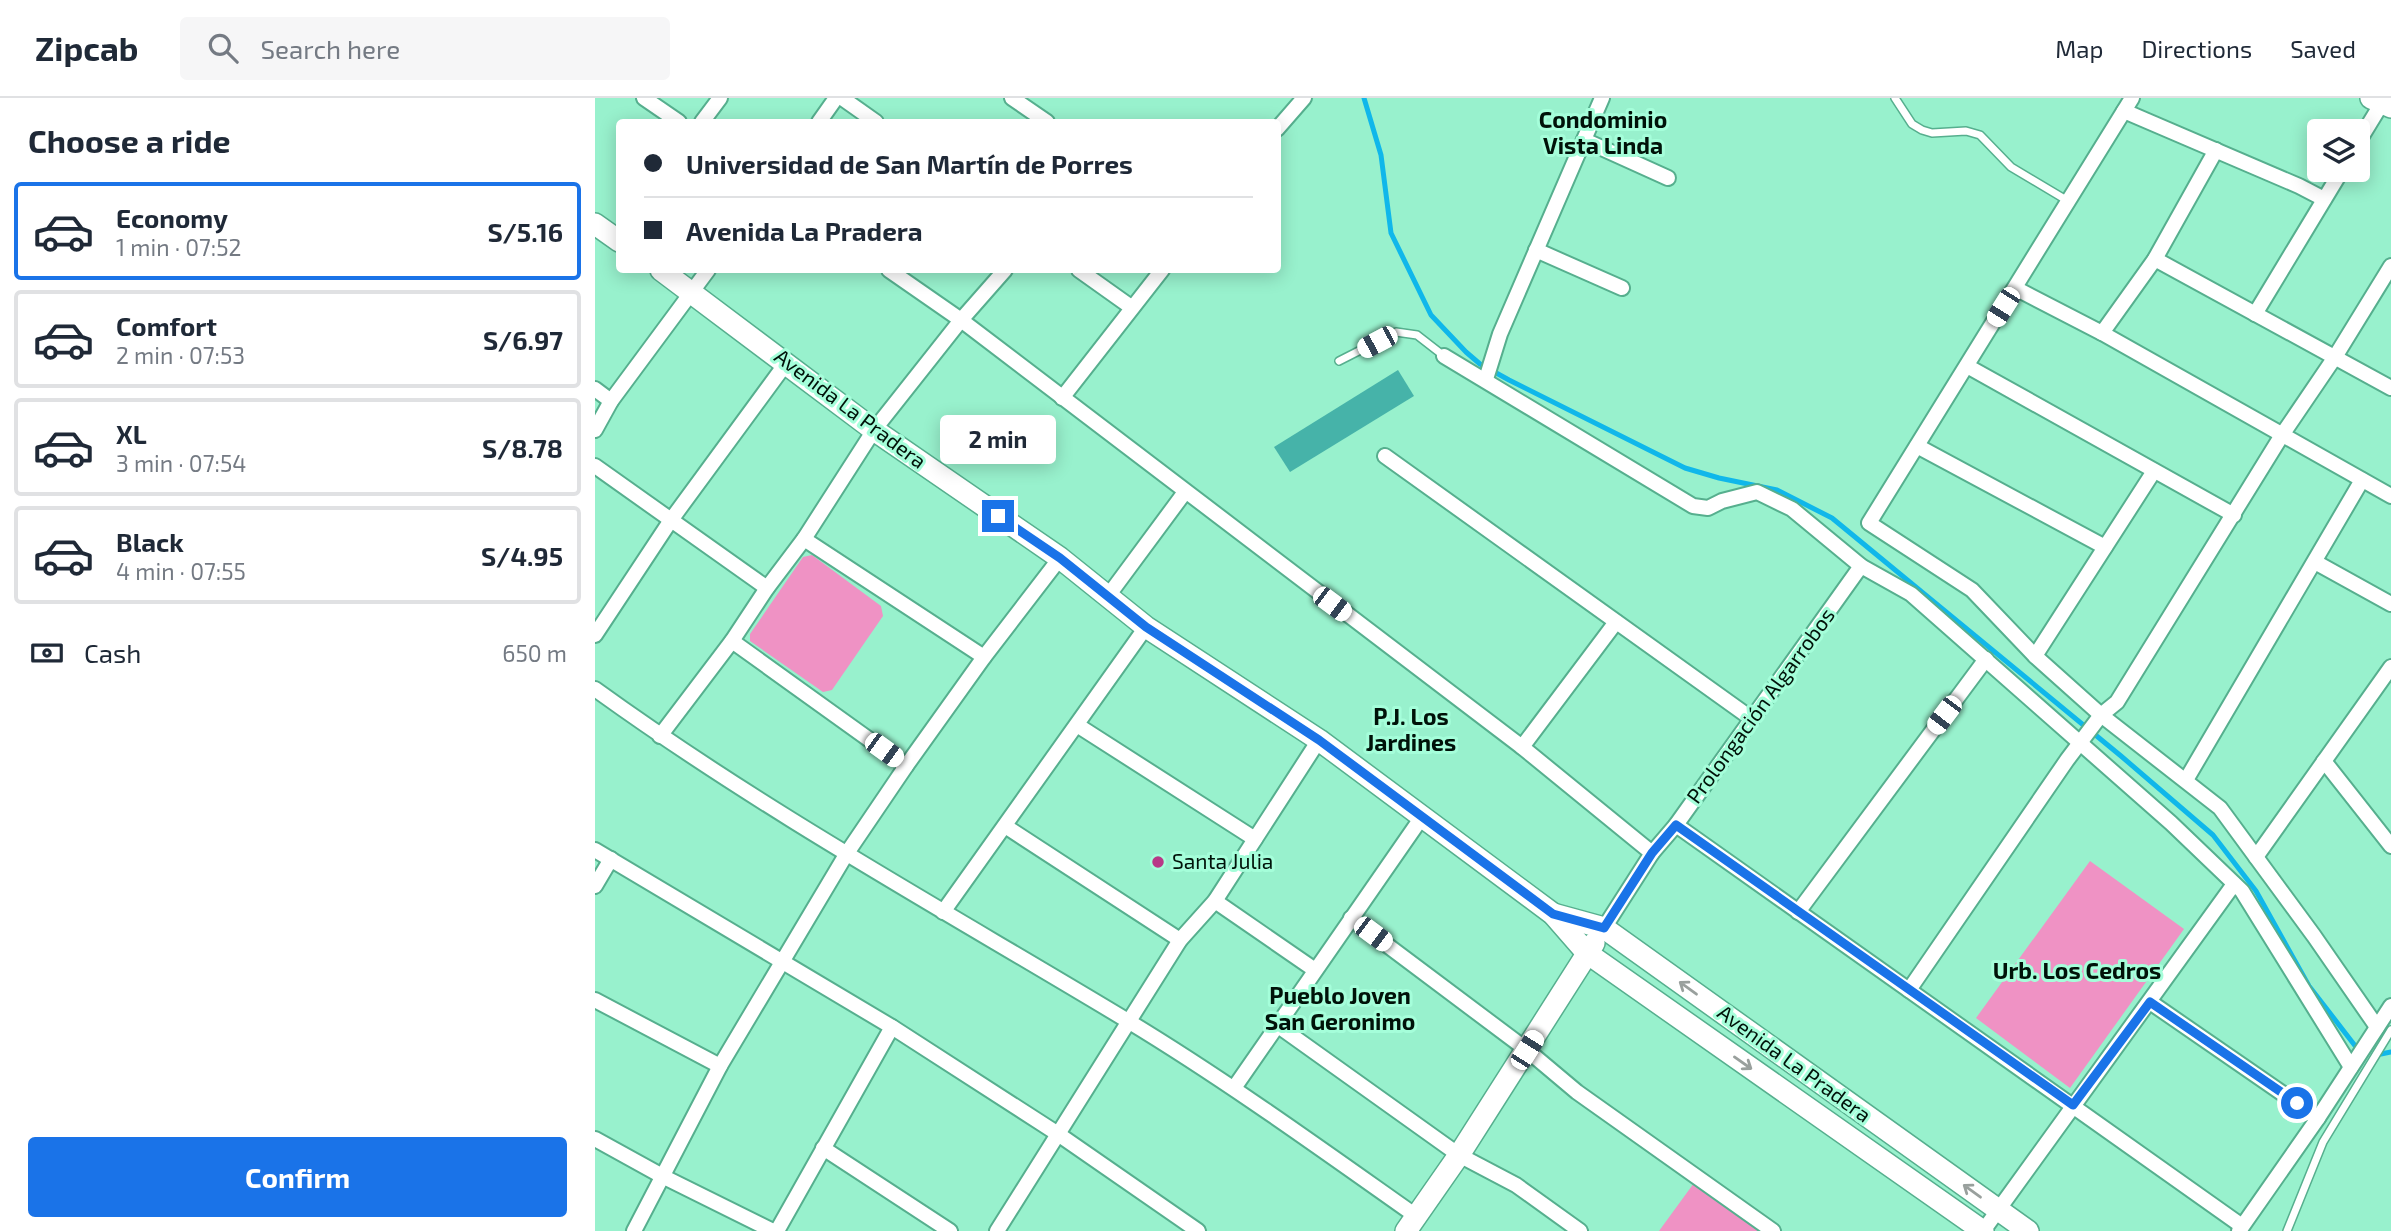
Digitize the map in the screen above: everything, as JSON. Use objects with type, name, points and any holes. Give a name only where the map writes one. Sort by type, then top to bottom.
[{"type":"street","points":[[644,98],[675,119]]},
{"type":"street","points":[[704,119],[720,98]]},
{"type":"street","points":[[821,119],[836,98]]},
{"type":"street","points":[[842,98],[872,119]]},
{"type":"street","points":[[1012,98],[1044,119]]},
{"type":"street","points":[[1281,124],[1304,98]]},
{"type":"street","points":[[1488,373],[1500,334],[1602,98]]},
{"type":"street","points":[[2370,122],[2382,102]]},
{"type":"street","points":[[2324,199],[2216,150],[2128,104],[1869,523],[1972,590],[2099,718],[2186,780],[2220,808],[2384,1028]]},
{"type":"street","points":[[1584,140],[1668,178]]},
{"type":"street","points":[[2102,333],[2155,259],[2216,150]]},
{"type":"street","points":[[2255,314],[2335,182]]},
{"type":"street","points":[[595,224],[616,239]]},
{"type":"street","points":[[1537,250],[1622,288]]},
{"type":"street","points":[[2155,259],[2391,388]]},
{"type":"street","points":[[1909,990],[2082,740],[2099,718],[2117,702],[2282,435],[2335,357],[2391,266]]},
{"type":"street","name":"Avenida La Pradera","points":[[666,273],[874,430],[1060,558],[1146,627],[1319,740],[1553,914],[1587,953],[1983,1231]]},
{"type":"street","points":[[595,430],[611,401],[705,273]]},
{"type":"street","points":[[893,273],[961,320],[1522,747],[1652,853]]},
{"type":"street","points":[[660,736],[804,540],[874,430],[961,320],[1002,273]]},
{"type":"street","points":[[1083,273],[1131,307]]},
{"type":"street","points":[[1062,398],[1159,273]]},
{"type":"street","points":[[2015,288],[2102,333],[2391,496]]},
{"type":"street","points":[[1444,356],[1488,373],[1693,506],[1708,508],[1721,501],[1757,492],[1792,509],[1861,566],[1911,594],[2082,740],[2234,884],[2249,903],[2351,1067]]},
{"type":"street","points":[[595,635],[670,520],[787,362]]},
{"type":"street","points":[[1966,366],[2234,515]]},
{"type":"street","points":[[595,389],[611,401]]},
{"type":"street","points":[[1917,446],[2105,547]]},
{"type":"street","points":[[1385,456],[1752,719]]},
{"type":"street","points":[[595,466],[767,588]]},
{"type":"street","points":[[2035,656],[2154,471]]},
{"type":"street","points":[[2186,780],[2362,480]]},
{"type":"street","points":[[1108,596],[1185,492]]},
{"type":"street","points":[[804,540],[985,657]]},
{"type":"street","points":[[634,1231],[720,1066],[847,853],[906,766],[1060,558]]},
{"type":"street","points":[[2315,562],[2391,604]]},
{"type":"street","name":"Prolongación Algarrobos","points":[[1411,1224],[1459,1155],[1652,853],[1676,825],[1861,566]]},
{"type":"street","points":[[1522,747],[1616,622]]},
{"type":"street","points":[[943,912],[1146,627]]},
{"type":"street","points":[[732,641],[906,766]]},
{"type":"street","points":[[1798,912],[1986,659]]},
{"type":"street","points":[[2256,857],[2390,669]]},
{"type":"street","points":[[595,689],[660,736],[847,853],[1129,1021],[1234,1088],[1411,1224]]},
{"type":"street","points":[[1077,725],[1255,839]]},
{"type":"street","points":[[997,1231],[1181,940],[1215,901],[1319,740]]},
{"type":"street","points":[[2324,761],[2391,846]]},
{"type":"street","points":[[1234,1088],[1422,817]]},
{"type":"street","points":[[1676,825],[2073,1105],[2241,1228],[2351,1067],[2384,1028],[2391,1006]]},
{"type":"street","points":[[1005,826],[1181,940]]},
{"type":"street","points":[[595,850],[892,1027],[1058,1134],[1198,1231]]},
{"type":"street","points":[[595,886],[611,859]]},
{"type":"street","points":[[1983,1231],[2234,884]]},
{"type":"street","points":[[1215,901],[1315,970]]},
{"type":"street","name":"Avenida La Pradera","points":[[1553,914],[1604,928],[2028,1231]]},
{"type":"street","points":[[1351,918],[1527,1050],[1577,1092],[1773,1231]]},
{"type":"street","points":[[595,1000],[720,1066]]},
{"type":"street","points":[[2150,1002],[2318,1118]]},
{"type":"street","points":[[1277,1025],[1459,1155],[1516,1185],[1580,1231]]},
{"type":"street","points":[[595,1139],[664,1177],[775,1231],[892,1027]]},
{"type":"street","points":[[823,1148],[950,1231]]},
{"type":"lane","points":[[1895,98],[1912,124],[1922,130],[1932,133],[1966,131],[1980,135],[2011,167],[2069,201]]},
{"type":"lane","points":[[1339,361],[1396,332],[1417,334],[1444,356]]},
{"type":"lane","points":[[2287,1231],[2323,1142],[2384,1028]]},
{"type":"shaded area","points":[[812,555],[881,606],[883,616],[832,690],[823,692],[750,641],[750,634],[803,557]]},
{"type":"shaded area","points":[[2090,861],[2184,929],[2070,1088],[1976,1018]]},
{"type":"shaded area","points":[[1694,1183],[1761,1231],[1659,1231]]},
{"type":"building","points":[[1398,370],[1414,396],[1290,472],[1274,447]]},
{"type":"waterway","points":[[1364,98],[1381,155],[1391,233],[1431,315],[1466,352],[1480,364],[1509,380],[1685,468],[1777,490],[1832,518],[2213,835],[2256,891],[2309,986],[2356,1047]]},
{"type":"waterway","points":[[2381,1054],[2391,1052]]},
{"type":"place","name":"Santa Julia","points":[[1158,862]]},
{"type":"district","name":"Condominio Vista Linda","points":[[1603,133]]},
{"type":"district","name":"P.J. Los Jardines","points":[[1411,730]]},
{"type":"district","name":"Urb. Los Cedros","points":[[2077,971]]},
{"type":"district","name":"Pueblo Joven San Geronimo","points":[[1340,1009]]},
{"type":"route","points":[[998,516],[1060,558],[1146,627],[1319,740],[1553,914],[1604,928],[1652,853],[1676,825],[2073,1105],[2150,1002],[2297,1103]]}]
